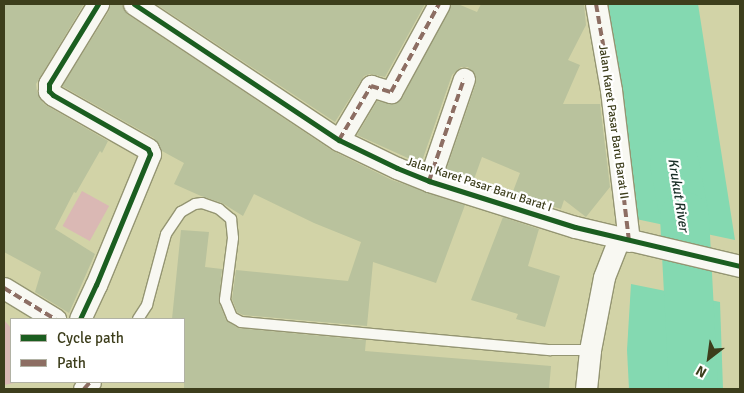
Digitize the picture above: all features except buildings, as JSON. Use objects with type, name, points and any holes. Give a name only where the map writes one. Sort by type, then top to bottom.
[{"type":"street","points":[[80,318],[150,154],[148,149],[49,91],[49,84],[98,4]]},
{"type":"street","name":"Jalan Karet Pasar Baru Barat I","points":[[134,4],[339,140],[429,181],[628,241],[740,266]]},
{"type":"street","points":[[339,140],[371,86],[392,92],[439,4]]},
{"type":"street","name":"Jalan Karet Pasar Baru Barat II","points":[[596,4],[611,90],[628,241]]},
{"type":"street","points":[[429,181],[464,79]]},
{"type":"street","points":[[586,389],[590,350],[604,277],[628,241]]},
{"type":"street","points":[[4,288],[53,318]]},
{"type":"lane","points":[[139,318],[147,305],[166,234],[181,212],[195,204],[202,203],[219,209],[231,219],[233,238],[225,300],[232,317],[241,322],[551,350],[590,350]]},
{"type":"shaded area","points":[[82,191],[109,206],[90,241],[63,226]]},
{"type":"shaded area","points":[[4,320],[10,327],[10,383],[15,383],[4,385]]},
{"type":"water","points":[[600,4],[698,4],[735,240],[636,219]]},
{"type":"water","points":[[631,284],[720,302],[723,389],[629,389],[627,350]]},
{"type":"waterway","name":"Krukut River","points":[[674,163],[684,216],[693,389]]},
{"type":"marked path","points":[[339,140],[371,86],[391,92],[439,4]]},
{"type":"marked path","points":[[596,4],[611,90],[629,241]]},
{"type":"marked path","points":[[429,181],[464,79]]},
{"type":"marked path","points":[[4,288],[53,318]]},
{"type":"marked path","points":[[84,389],[89,383]]},
{"type":"cycle path","points":[[80,318],[150,154],[148,149],[49,91],[49,84],[98,4]]},
{"type":"cycle path","points":[[134,4],[339,140],[397,168],[429,181],[575,227],[740,266]]}]
